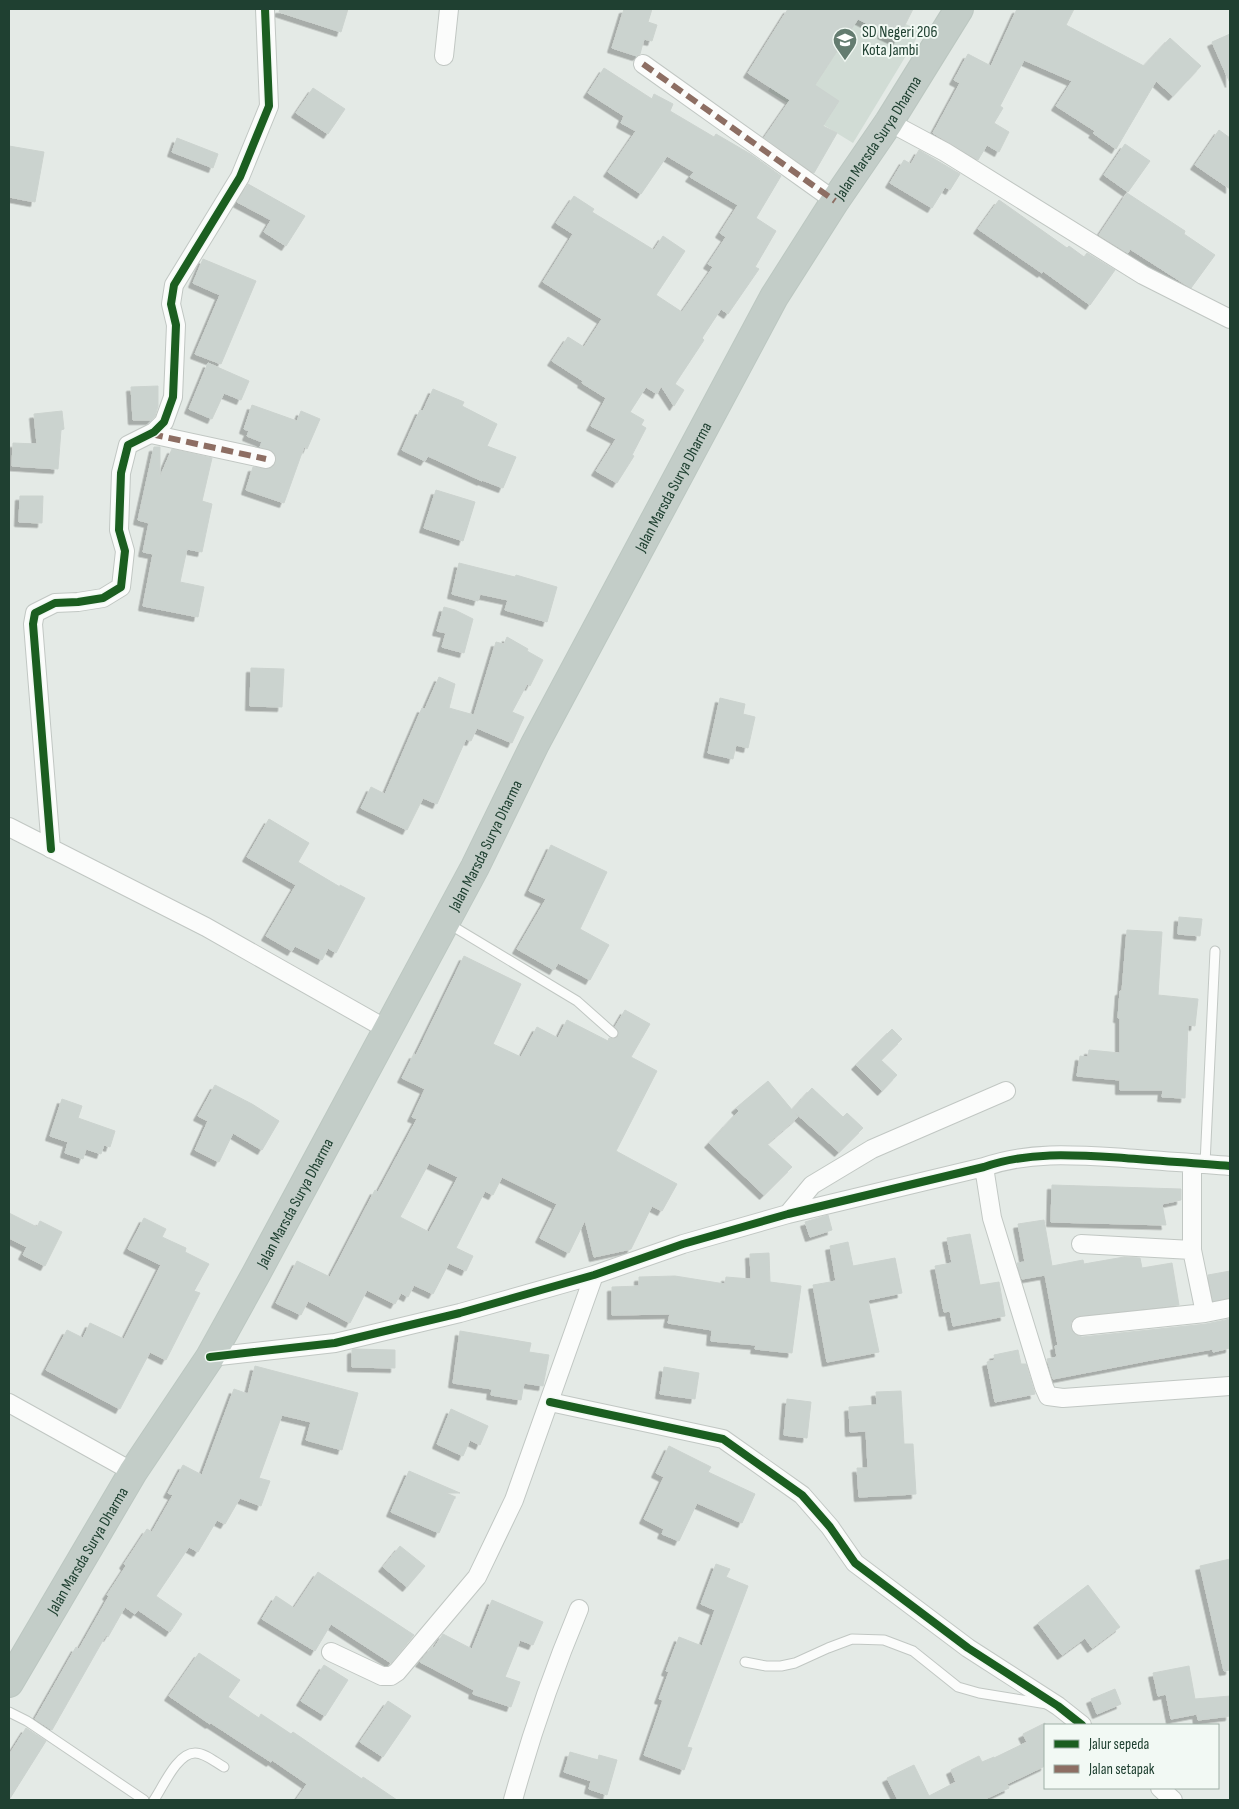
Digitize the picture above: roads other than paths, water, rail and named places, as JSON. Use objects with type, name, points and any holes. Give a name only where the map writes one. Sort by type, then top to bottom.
[{"type":"highway","name":"Jalan Marsda Surya Dharma","points":[[9,1682],[133,1472],[210,1357],[475,867],[535,744],[774,297],[835,201],[889,122],[959,9]]},
{"type":"street","points":[[52,849],[33,624],[35,612],[55,604],[103,598],[121,587],[125,551],[119,530],[121,473],[128,445],[151,434],[164,422],[173,397],[176,325],[171,304],[174,285],[240,177],[269,106],[265,9]]},
{"type":"street","points":[[444,56],[450,9]]},
{"type":"street","points":[[643,64],[835,201]]},
{"type":"street","points":[[889,122],[945,152],[1143,274],[1230,319]]},
{"type":"street","points":[[151,434],[266,459]]},
{"type":"street","points":[[9,827],[206,927],[388,1030]]},
{"type":"street","points":[[788,1214],[812,1185],[872,1149],[1006,1091]]},
{"type":"street","points":[[210,1357],[335,1343],[460,1313],[594,1275],[683,1244],[788,1214],[984,1167],[1003,1160],[1028,1156],[1071,1155],[1230,1166]]},
{"type":"street","points":[[1198,1163],[1192,1250],[1205,1313]]},
{"type":"street","points":[[984,1167],[992,1218],[1048,1396],[1063,1398],[1230,1386]]},
{"type":"street","points":[[1081,1244],[1192,1250]]},
{"type":"street","points":[[331,1652],[382,1676],[391,1676],[397,1672],[477,1577],[514,1500],[594,1275]]},
{"type":"street","points":[[1081,1326],[1205,1313],[1230,1308]]},
{"type":"street","points":[[550,1402],[723,1439],[802,1495],[830,1527],[855,1563],[968,1648],[1058,1706],[1081,1724]]},
{"type":"street","points":[[9,1403],[133,1472]]},
{"type":"street","points":[[513,1800],[525,1757],[565,1642],[579,1608]]},
{"type":"street","points":[[1161,1789],[1173,1800]]},
{"type":"lane","points":[[444,922],[577,1001],[613,1033]]},
{"type":"lane","points":[[1198,1163],[1216,951]]},
{"type":"lane","points":[[745,1662],[766,1666],[781,1666],[795,1663],[852,1639],[884,1640],[913,1650],[942,1676],[958,1687],[979,1693],[1058,1706]]},
{"type":"lane","points":[[9,1712],[27,1721],[144,1800]]},
{"type":"lane","points":[[154,1800],[179,1760],[185,1755],[196,1753],[224,1766]]},
{"type":"place","name":"SD Negeri 206 Kota Jambi","points":[[845,61]]}]
